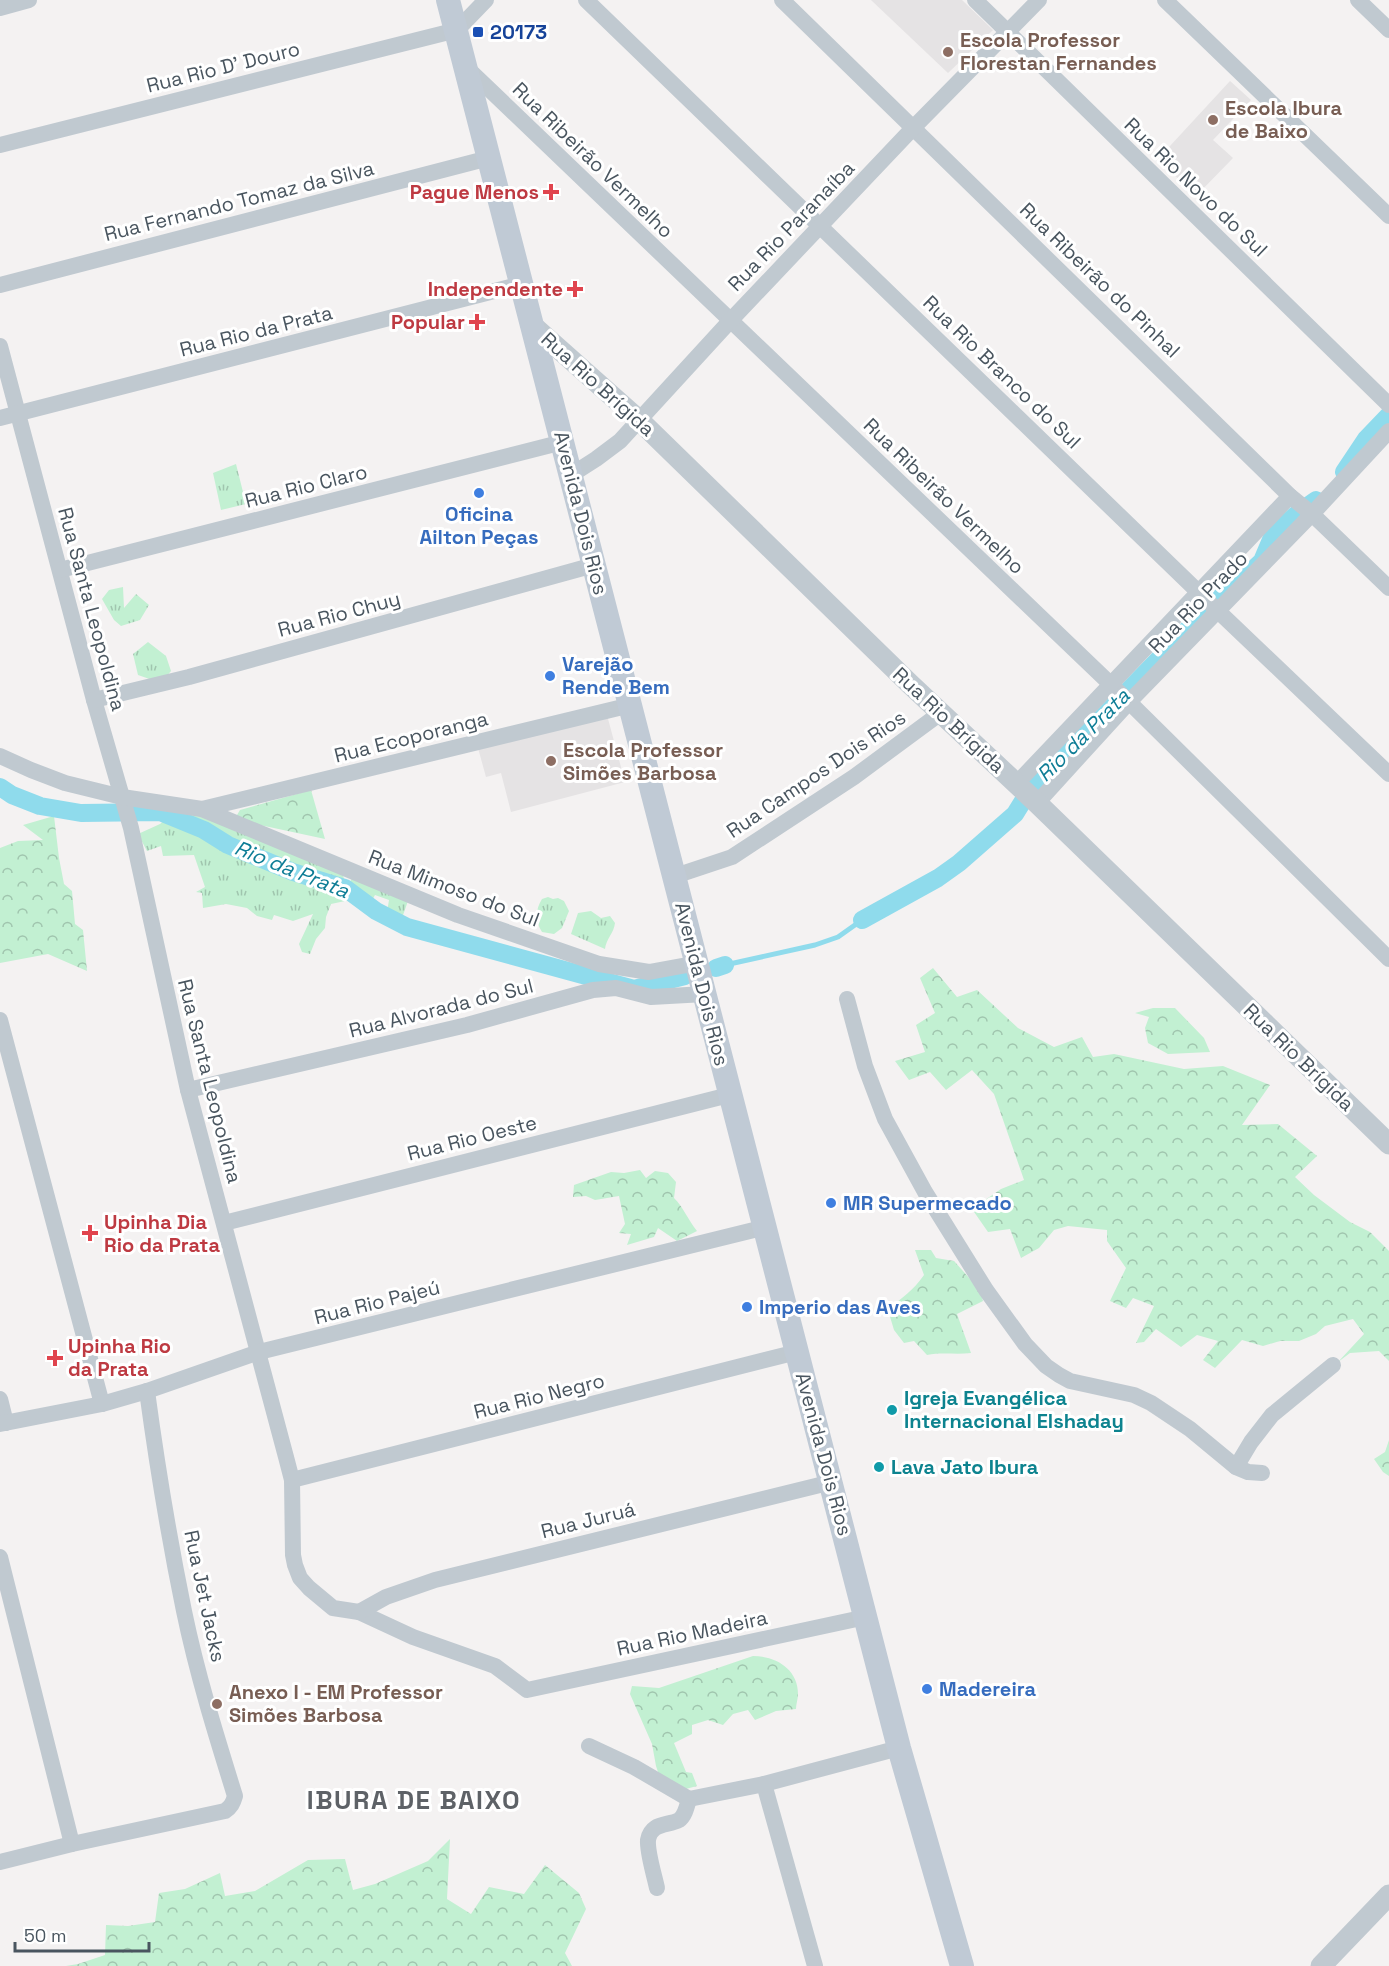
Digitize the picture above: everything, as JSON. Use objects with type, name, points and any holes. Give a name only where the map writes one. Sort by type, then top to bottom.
[{"type":"main road","name":"Avenida Dois Rios","points":[[448,0],[899,1748],[962,1966]]},
{"type":"street","points":[[0,8],[29,0]]},
{"type":"street","points":[[457,30],[486,0]]},
{"type":"street","name":"Rua Rio Branco do Sul","points":[[586,0],[1389,774]]},
{"type":"street","name":"Rua Ribeirão do Pinhal","points":[[782,0],[1292,497],[1389,588]]},
{"type":"street","name":"Rua Rio Novo do Sul","points":[[975,0],[1388,404]]},
{"type":"street","name":"Rua Rio Paranaíba","points":[[571,476],[608,450],[639,420],[914,127],[1039,0]]},
{"type":"street","points":[[1165,0],[1389,216]]},
{"type":"street","points":[[1358,0],[1389,30]]},
{"type":"street","name":"Rua Rio D' Douro","points":[[0,146],[457,30]]},
{"type":"street","name":"Rua Ribeirão Vermelho","points":[[466,68],[1127,700],[1389,959]]},
{"type":"street","name":"Rua Fernando Tomaz da Silva","points":[[0,285],[489,158]]},
{"type":"street","name":"Rua Rio da Prata","points":[[0,418],[522,284]]},
{"type":"street","name":"Rua Rio Brígida","points":[[532,325],[639,420],[1389,1144]]},
{"type":"street","name":"Rua Santa Leopoldina","points":[[0,346],[94,700],[131,825],[188,1090],[292,1480],[293,1555],[300,1578],[333,1608],[359,1612],[413,1636],[501,1669],[527,1690]]},
{"type":"street","name":"Rua Rio Prado","points":[[1036,802],[1127,700],[1389,431]]},
{"type":"street","name":"Rua Rio Claro","points":[[60,570],[563,442]]},
{"type":"street","name":"Rua Rio Prado","points":[[1018,784],[1292,497]]},
{"type":"street","name":"Rua Rio Chuy","points":[[94,700],[594,565]]},
{"type":"street","name":"Rua Ecoporanga","points":[[202,809],[631,705]]},
{"type":"street","name":"Rua Campos Dois Rios","points":[[675,876],[732,857],[854,777],[942,712]]},
{"type":"street","points":[[0,756],[47,777],[123,801],[202,809]]},
{"type":"street","name":"Rua Mimoso do Sul","points":[[202,809],[448,911],[599,964],[649,972],[698,963]]},
{"type":"street","name":"Rua Alvorada do Sul","points":[[188,1090],[467,1025],[592,990],[616,988],[651,997],[705,994]]},
{"type":"street","points":[[847,999],[866,1066],[885,1119],[925,1192],[986,1290],[1025,1344],[1046,1365],[1070,1381],[1134,1395],[1151,1403],[1190,1429],[1236,1467],[1248,1472],[1262,1473]]},
{"type":"street","points":[[0,1020],[102,1404]]},
{"type":"street","name":"Rua Rio Oeste","points":[[224,1222],[729,1095]]},
{"type":"street","name":"Rua Rio Pajeú","points":[[3,1424],[102,1404],[147,1391],[259,1352],[766,1227]]},
{"type":"street","name":"Rua Rio Negro","points":[[292,1480],[797,1352]]},
{"type":"street","points":[[1236,1467],[1268,1419],[1333,1365]]},
{"type":"street","name":"Rua Jet Jacks","points":[[72,1844],[225,1811],[231,1806],[234,1796],[214,1730],[184,1613],[157,1463],[147,1391]]},
{"type":"street","points":[[0,1399],[3,1424]]},
{"type":"street","name":"Rua Juruá","points":[[359,1612],[386,1597],[435,1580],[832,1482]]},
{"type":"street","points":[[0,1557],[72,1844],[0,1862]]},
{"type":"street","name":"Rua Rio Madeira","points":[[527,1690],[866,1617]]},
{"type":"street","points":[[589,1746],[634,1767],[689,1798],[764,1784],[899,1748]]},
{"type":"street","points":[[764,1784],[815,1966]]},
{"type":"street","points":[[657,1888],[648,1844],[649,1836],[658,1826],[679,1820],[686,1810],[689,1798]]},
{"type":"street","points":[[1322,1966],[1389,1895]]},
{"type":"shaded area","name":"Escola Professor Florestan Fernandes","points":[[871,0],[962,0],[993,30],[948,73]]},
{"type":"shaded area","name":"Escola Ibura de Baixo","points":[[1230,81],[1251,100],[1213,140],[1233,158],[1196,196],[1158,159]]},
{"type":"shaded area","name":"Escola Professor Simões Barbosa","points":[[607,715],[625,782],[511,812],[501,773],[486,777],[478,748]]},
{"type":"green space","points":[[236,464],[246,504],[221,510],[213,473]]},
{"type":"green space","points":[[123,587],[124,608],[136,594],[149,605],[140,620],[121,626],[114,620],[102,599],[109,590]]},
{"type":"green space","points":[[148,642],[166,656],[171,671],[161,683],[138,675],[133,654]]},
{"type":"green space","points":[[311,790],[325,839],[241,821],[237,815],[240,810]]},
{"type":"green space","points":[[175,811],[192,813],[342,871],[344,879],[350,882],[353,876],[408,901],[402,918],[387,912],[389,900],[375,895],[367,910],[350,900],[331,904],[325,928],[316,939],[310,954],[302,952],[299,944],[313,914],[293,921],[274,915],[272,920],[257,916],[247,908],[226,904],[203,908],[202,893],[196,892],[205,887],[194,855],[163,856],[161,846],[147,851],[138,834],[160,824]]},
{"type":"green space","points":[[54,816],[64,884],[72,891],[75,924],[83,930],[87,971],[48,954],[0,963],[0,848],[18,841],[43,840],[23,825]]},
{"type":"green space","points":[[548,897],[564,901],[569,911],[562,928],[554,934],[542,932],[537,920],[540,903],[542,899]]},
{"type":"green space","points":[[591,911],[601,918],[610,916],[615,923],[605,949],[571,934],[578,913]]},
{"type":"green space","points":[[933,968],[957,997],[977,990],[1018,1028],[1054,1047],[1082,1037],[1093,1057],[1114,1054],[1184,1069],[1223,1066],[1270,1085],[1242,1125],[1278,1124],[1317,1156],[1295,1177],[1314,1195],[1350,1222],[1370,1232],[1389,1251],[1389,1361],[1379,1351],[1350,1353],[1338,1362],[1364,1334],[1353,1319],[1325,1326],[1316,1334],[1299,1341],[1280,1341],[1263,1346],[1242,1340],[1215,1368],[1203,1360],[1218,1341],[1197,1335],[1181,1347],[1156,1329],[1144,1342],[1136,1343],[1154,1306],[1133,1298],[1126,1308],[1110,1301],[1126,1268],[1107,1241],[1107,1230],[1068,1226],[1054,1230],[1039,1248],[1021,1258],[1010,1229],[988,1232],[972,1209],[1001,1189],[1024,1180],[994,1094],[972,1070],[946,1090],[930,1072],[909,1080],[895,1061],[925,1052],[916,1025],[935,1013],[920,978]]},
{"type":"green space","points":[[1153,1008],[1175,1008],[1204,1038],[1210,1052],[1168,1054],[1148,1043],[1145,1028],[1149,1017],[1135,1013]]},
{"type":"green space","points":[[640,1170],[646,1178],[655,1171],[668,1173],[676,1182],[674,1198],[697,1231],[677,1241],[658,1228],[654,1237],[627,1245],[631,1234],[619,1233],[625,1224],[619,1196],[595,1200],[586,1196],[573,1197],[574,1185],[611,1172],[624,1173]]},
{"type":"green space","points":[[915,1250],[931,1250],[936,1258],[954,1261],[980,1290],[983,1301],[957,1314],[971,1353],[927,1355],[914,1341],[904,1343],[894,1330],[888,1310],[924,1275]]},
{"type":"green space","points":[[1389,1440],[1389,1476],[1383,1472],[1374,1459],[1385,1452]]},
{"type":"green space","points":[[753,1656],[770,1658],[790,1671],[797,1685],[796,1709],[776,1711],[755,1720],[748,1710],[733,1714],[723,1725],[708,1720],[692,1725],[692,1734],[674,1743],[686,1772],[692,1773],[697,1786],[682,1790],[660,1778],[652,1744],[630,1694],[632,1686],[659,1688]]},
{"type":"green space","points":[[450,1839],[447,1899],[471,1914],[489,1887],[524,1894],[545,1865],[579,1893],[586,1909],[565,1953],[572,1966],[66,1966],[105,1955],[106,1925],[128,1926],[155,1922],[159,1893],[185,1889],[220,1873],[225,1896],[255,1891],[308,1860],[345,1859],[353,1890],[375,1884],[428,1861]]},
{"type":"waterway","name":"Rio da Prata","points":[[1344,472],[1366,439],[1389,415]]},
{"type":"waterway","name":"Rio da Prata","points":[[862,920],[938,878],[959,863],[1015,814],[1036,780],[1084,736],[1217,599],[1262,561],[1273,535],[1316,500]]},
{"type":"waterway","name":"Rio da Prata","points":[[0,787],[12,795],[40,806],[81,813],[160,812],[204,830],[228,845],[293,872],[345,888],[376,911],[407,927],[634,989],[685,976]]},
{"type":"waterway","name":"Rio da Prata","points":[[725,965],[815,945],[838,937],[862,920]]},
{"type":"waterway","name":"Rio da Prata","points":[[716,968],[725,965]]},
{"type":"place","name":"20173","points":[[478,32]]},
{"type":"place","name":"Escola Professor Florestan Fernandes","points":[[948,52]]},
{"type":"place","name":"Escola Ibura de Baixo","points":[[1213,120]]},
{"type":"place","name":"Pague Menos","points":[[551,192]]},
{"type":"place","name":"Independente","points":[[575,289]]},
{"type":"place","name":"Popular","points":[[477,322]]},
{"type":"place","name":"Oficina Ailton Peças","points":[[479,493]]},
{"type":"place","name":"Varejão Rende Bem","points":[[550,676]]},
{"type":"place","name":"Escola Professor Simões Barbosa","points":[[551,761]]},
{"type":"place","name":"MR Supermecado","points":[[831,1203]]},
{"type":"place","name":"Upinha Dia Rio da Prata","points":[[90,1233]]},
{"type":"place","name":"Imperio das Aves","points":[[747,1307]]},
{"type":"place","name":"Upinha Rio da Prata","points":[[55,1358]]},
{"type":"place","name":"Igreja Evangélica Internacional Elshaday","points":[[892,1410]]},
{"type":"place","name":"Lava Jato Ibura","points":[[879,1467]]},
{"type":"place","name":"Madereira","points":[[927,1689]]},
{"type":"place","name":"Anexo I - EM Professor Simões Barbosa","points":[[217,1704]]},
{"type":"district","name":"IBURA DE BAIXO","points":[[414,1800]]}]
